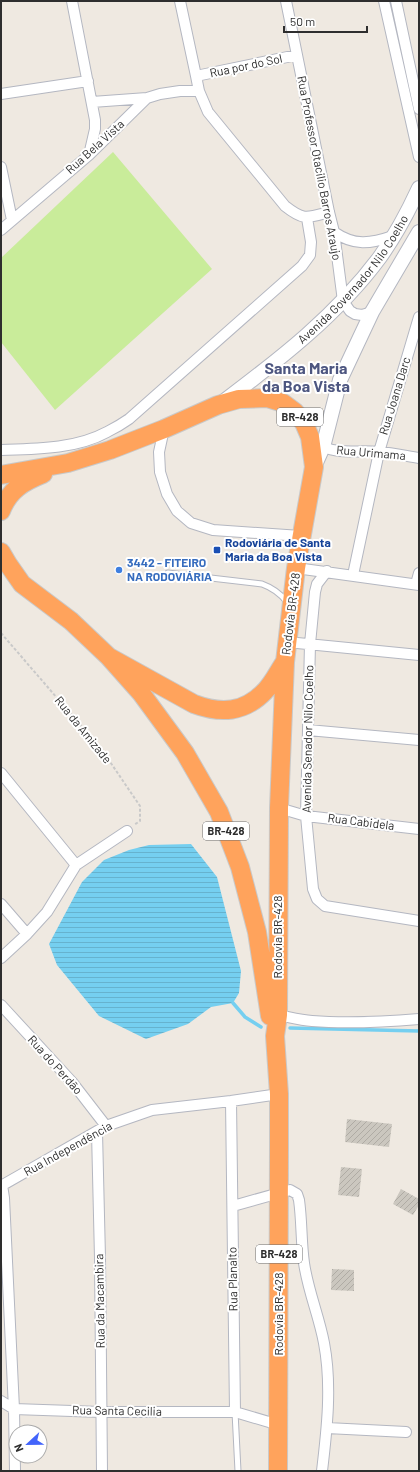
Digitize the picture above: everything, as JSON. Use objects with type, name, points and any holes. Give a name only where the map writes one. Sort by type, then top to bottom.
[{"type":"highway","name":"Rodovia BR-428","points":[[1,474],[68,463],[110,450],[164,429],[218,405],[239,399],[267,398],[283,403],[295,412],[304,423],[310,437],[314,467],[296,568],[285,662],[279,808],[278,1015],[275,1036]]},
{"type":"highway","points":[[1,511],[11,493],[26,481],[68,463]]},
{"type":"highway","points":[[1,552],[22,584]]},
{"type":"highway","name":"BR-428","points":[[1,572],[22,584],[71,621],[109,657]]},
{"type":"highway","name":"Rodovia BR-428","points":[[109,657],[141,693],[185,753],[218,812],[240,867],[256,932],[268,1009],[275,1036],[279,1094],[278,1471]]},
{"type":"highway","points":[[109,657],[194,704],[225,711],[241,708],[266,691],[285,662]]},
{"type":"main road","name":"Avenida Governador Nilo Coelho","points":[[218,405],[295,346],[343,301],[364,278],[415,206],[419,188]]},
{"type":"main road","name":"Avenida Governador Nilo Coelho","points":[[314,467],[323,446],[340,380],[372,312],[419,232]]},
{"type":"street","points":[[72,1],[92,102],[95,125],[88,154]]},
{"type":"street","points":[[180,1],[199,91],[208,112],[285,206],[295,214],[306,218],[329,212]]},
{"type":"street","name":"Rua Professor Otacilio Barros Araujo","points":[[286,1],[334,232],[343,301]]},
{"type":"street","points":[[384,1],[419,157]]},
{"type":"street","points":[[396,1],[419,109]]},
{"type":"street","name":"Rua por do Sol","points":[[196,76],[297,56]]},
{"type":"street","points":[[1,94],[88,81]]},
{"type":"street","name":"Rua Bela Vista","points":[[1,230],[88,154],[147,98],[160,94],[180,91],[199,91]]},
{"type":"street","points":[[92,102],[147,98]]},
{"type":"street","points":[[1,167],[12,220]]},
{"type":"street","points":[[1,450],[30,449],[79,443],[106,433],[129,419],[302,266],[310,255],[311,242],[306,218]]},
{"type":"street","points":[[334,232],[350,241],[363,243],[377,241],[393,236]]},
{"type":"street","points":[[343,301],[350,311],[355,314],[362,315],[372,312]]},
{"type":"street","name":"Rua Joana Darc","points":[[379,452],[419,317]]},
{"type":"street","points":[[164,429],[158,452],[160,472],[167,494],[177,511],[190,523],[213,530],[301,536]]},
{"type":"street","name":"Rua Urimama","points":[[323,446],[330,450],[379,452],[419,458]]},
{"type":"street","points":[[352,575],[379,452]]},
{"type":"street","points":[[296,568],[418,584],[419,573]]},
{"type":"street","name":"Avenida Senador Nilo Coelho","points":[[327,571],[317,584],[315,592],[310,644],[306,816],[313,889],[317,899],[325,906],[419,921]]},
{"type":"street","points":[[287,642],[419,655]]},
{"type":"street","points":[[308,730],[419,740]]},
{"type":"street","points":[[1,773],[76,865]]},
{"type":"street","name":"Rua Cabidela","points":[[279,808],[306,816],[419,829]]},
{"type":"street","points":[[1,958],[47,912],[76,865],[127,831]]},
{"type":"street","points":[[1,904],[26,934]]},
{"type":"street","name":"Rua do Perdão","points":[[1,1005],[72,1082],[106,1126]]},
{"type":"street","points":[[278,1015],[310,1021],[352,1023],[379,1023],[419,1019]]},
{"type":"street","name":"Rua Independência","points":[[2,1185],[106,1126],[152,1110],[279,1094]]},
{"type":"street","name":"Rua Planalto","points":[[231,1101],[235,1412]]},
{"type":"street","name":"Rua da Macambira","points":[[97,1132],[102,1471]]},
{"type":"street","points":[[2,1185],[4,1198],[14,1409],[14,1471]]},
{"type":"street","points":[[232,1206],[279,1192],[290,1190],[297,1194],[299,1200],[304,1263],[307,1281],[316,1311],[328,1364],[327,1428],[322,1471]]},
{"type":"street","name":"Rua Santa Cecilia","points":[[1,1401],[14,1409],[101,1412],[235,1412]]},
{"type":"street","points":[[235,1412],[279,1425]]},
{"type":"street","points":[[327,1428],[406,1432]]},
{"type":"lane","points":[[168,573],[262,584],[281,594],[292,607]]},
{"type":"lane","points":[[235,1412],[238,1471]]},
{"type":"path","name":"Rua da Amizade","points":[[1,633],[102,750],[140,806],[140,821],[127,831]]},
{"type":"green space","points":[[113,152],[212,269],[55,410],[1,342],[1,258]]},
{"type":"water","points":[[191,844],[217,877],[241,971],[239,993],[233,1003],[211,1007],[188,1024],[146,1039],[99,1016],[57,965],[49,944],[82,882],[104,860],[129,850],[149,845]]},
{"type":"building","points":[[347,1119],[392,1124],[389,1147],[345,1142]]},
{"type":"building","points":[[341,1167],[362,1169],[359,1197],[338,1195]]},
{"type":"building","points":[[401,1189],[419,1199],[419,1205],[413,1215],[393,1204]]},
{"type":"building","points":[[332,1269],[354,1270],[354,1291],[331,1290]]},
{"type":"waterway","points":[[233,1003],[245,1017],[261,1027]]},
{"type":"waterway","points":[[290,1028],[419,1031]]},
{"type":"place","name":"Rodoviária de Santa Maria da Boa Vista","points":[[217,550]]},
{"type":"place","name":"3442 - FITEIRO NA RODOVIÁRIA","points":[[119,570]]},
{"type":"district","name":"Santa Maria da Boa Vista","points":[[306,377]]}]
